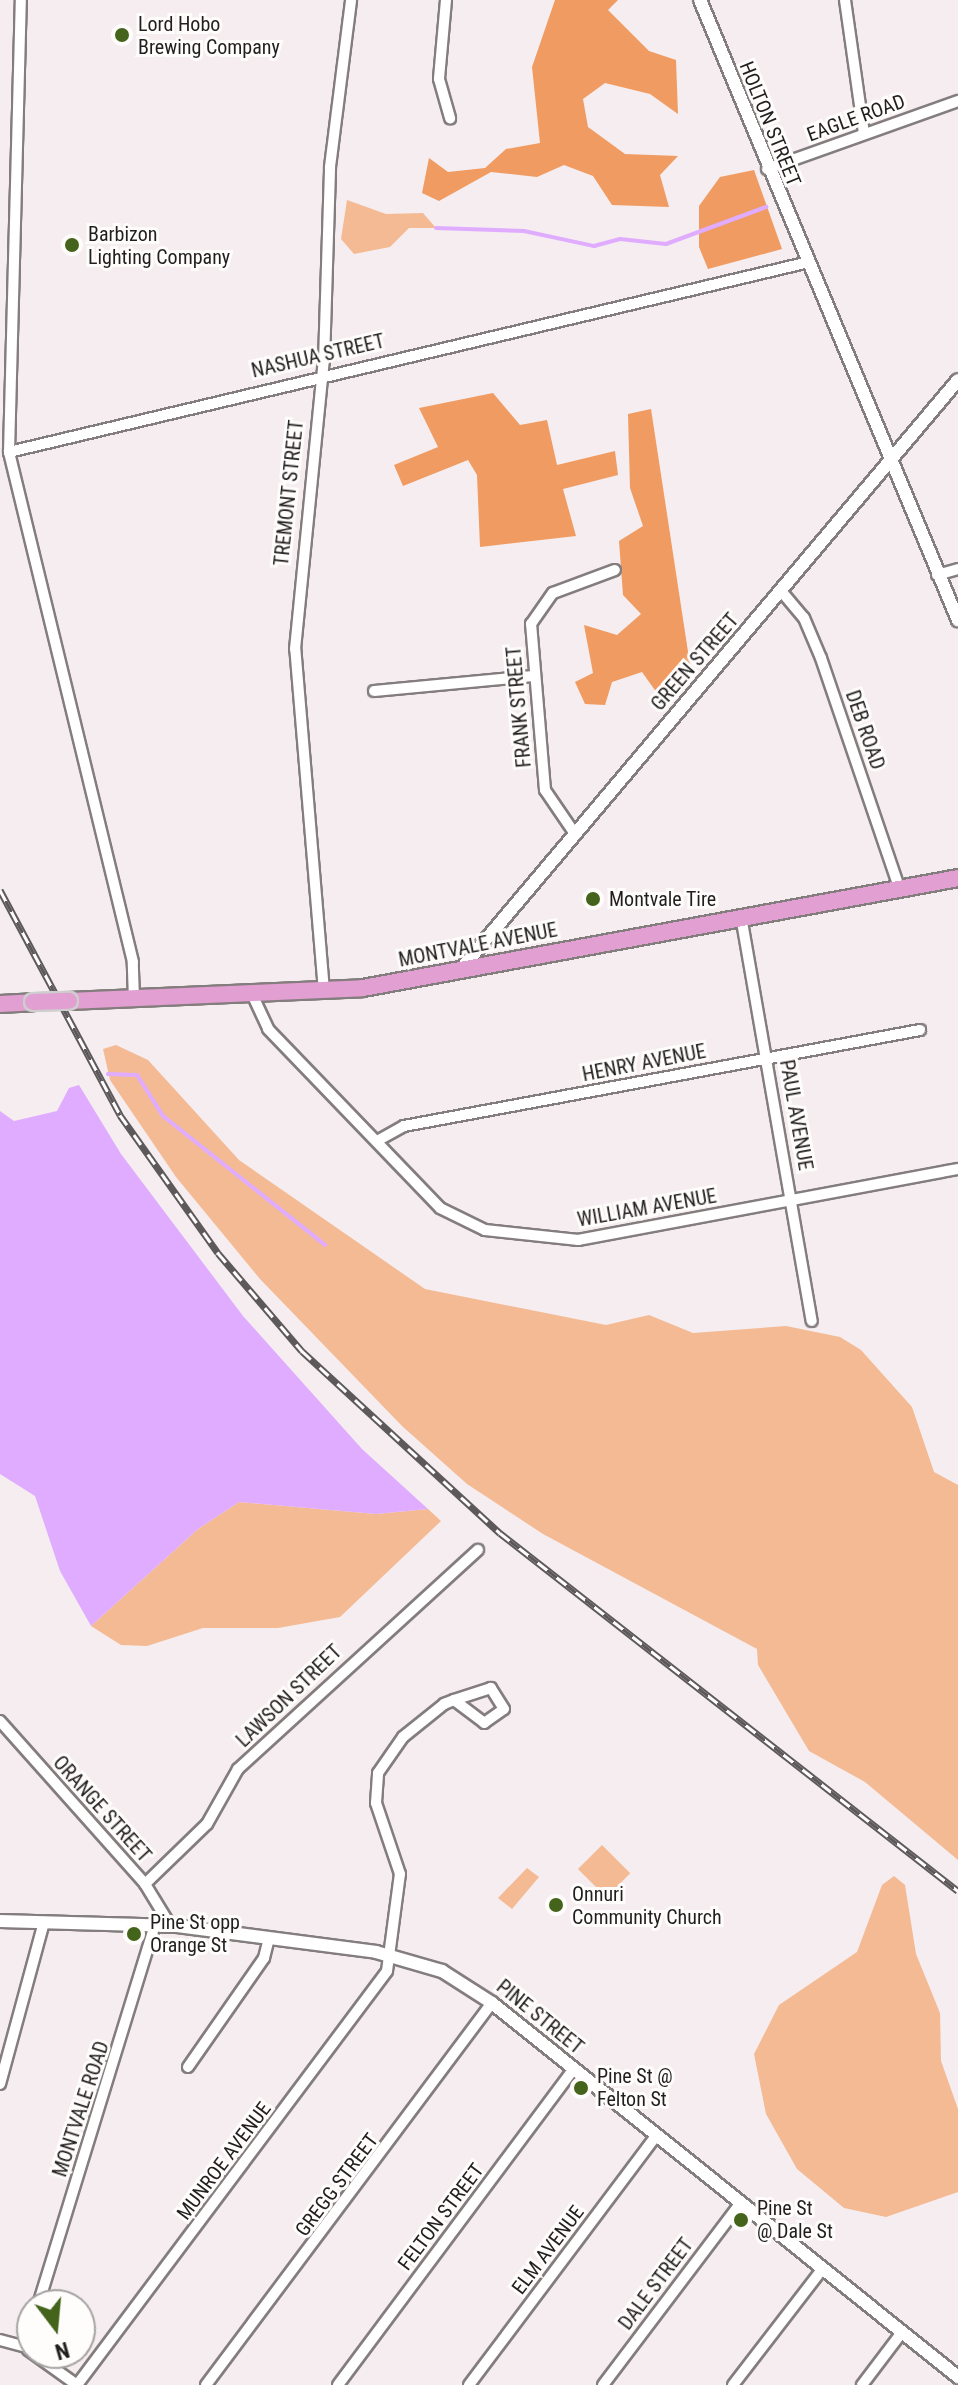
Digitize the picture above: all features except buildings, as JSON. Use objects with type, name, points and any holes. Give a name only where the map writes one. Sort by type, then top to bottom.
[{"type":"main road","name":"MONTVALE AVENUE","points":[[0,1004],[324,991],[958,878]]},
{"type":"street","points":[[21,0],[9,452],[133,962],[134,999]]},
{"type":"street","name":"TREMONT STREET","points":[[324,991],[295,661],[322,375],[330,167],[351,0]]},
{"type":"street","points":[[446,0],[439,82],[450,118]]},
{"type":"street","name":"HOLTON STREET","points":[[700,0],[805,263]]},
{"type":"street","points":[[845,0],[864,134]]},
{"type":"street","name":"EAGLE ROAD","points":[[767,169],[958,101]]},
{"type":"street","points":[[805,263],[889,466],[958,620]]},
{"type":"street","name":"NASHUA STREET","points":[[9,452],[322,375],[805,263]]},
{"type":"street","name":"GREEN STREET","points":[[462,968],[889,466],[958,380]]},
{"type":"street","points":[[937,575],[958,569]]},
{"type":"street","name":"FRANK STREET","points":[[575,834],[547,799],[530,629],[539,605],[615,570]]},
{"type":"street","name":"DEB ROAD","points":[[782,592],[804,618],[821,658],[899,887]]},
{"type":"street","points":[[374,691],[533,676]]},
{"type":"street","name":"PAUL AVENUE","points":[[741,916],[812,1321]]},
{"type":"street","name":"WILLIAM AVENUE","points":[[252,994],[268,1029],[444,1211],[495,1232],[578,1240],[958,1169]]},
{"type":"street","name":"HENRY AVENUE","points":[[377,1141],[401,1127],[920,1030]]},
{"type":"street","name":"LAWSON STREET","points":[[145,1884],[207,1824],[238,1769],[478,1550]]},
{"type":"street","points":[[391,1954],[400,1870],[376,1803],[378,1773],[410,1730],[454,1700],[491,1688],[504,1709],[484,1723],[454,1700]]},
{"type":"street","name":"ORANGE STREET","points":[[0,1721],[145,1884],[170,1925]]},
{"type":"street","name":"PINE STREET","points":[[0,1921],[170,1925],[391,1954],[442,1971],[492,2003],[820,2272],[958,2377]]},
{"type":"street","points":[[0,2084],[44,1922]]},
{"type":"street","name":"MONTVALE ROAD","points":[[43,2289],[155,1924]]},
{"type":"street","points":[[188,2067],[264,1958],[269,1938]]},
{"type":"street","name":"MUNROE AVENUE","points":[[77,2385],[367,1999],[391,1954]]},
{"type":"street","name":"GREGG STREET","points":[[206,2385],[492,2003]]},
{"type":"street","name":"FELTON STREET","points":[[338,2385],[573,2070]]},
{"type":"street","name":"ELM AVENUE","points":[[469,2385],[656,2136]]},
{"type":"street","name":"DALE STREET","points":[[603,2385],[739,2205]]},
{"type":"street","points":[[733,2385],[820,2272]]},
{"type":"street","points":[[862,2385],[900,2335]]},
{"type":"street","points":[[56,2369],[77,2385]]},
{"type":"shaded area","points":[[555,0],[618,0],[608,10],[649,51],[676,60],[678,114],[650,94],[605,83],[583,99],[588,127],[625,154],[678,156],[660,175],[669,207],[612,205],[593,176],[564,165],[537,177],[491,172],[439,201],[422,193],[429,158],[448,172],[485,168],[506,149],[540,143],[532,67]]},
{"type":"shaded area","points":[[754,170],[782,249],[708,269],[699,247],[699,206],[720,177]]},
{"type":"shaded area","points":[[347,200],[386,214],[423,213],[436,228],[409,228],[390,247],[354,254],[341,239]]},
{"type":"shaded area","points":[[493,393],[520,425],[547,420],[557,465],[615,451],[618,475],[563,489],[576,536],[480,547],[477,475],[468,460],[403,486],[394,465],[438,447],[419,408]]},
{"type":"shaded area","points":[[651,409],[692,678],[667,707],[642,672],[612,682],[605,705],[585,704],[575,682],[593,673],[584,625],[617,635],[641,614],[623,595],[619,541],[643,526],[630,488],[628,414]]},
{"type":"shaded area","points":[[116,1045],[148,1060],[239,1160],[425,1289],[606,1325],[649,1315],[693,1333],[786,1326],[840,1337],[861,1350],[912,1407],[934,1472],[958,1485],[958,1860],[865,1782],[809,1751],[758,1665],[757,1649],[543,1534],[467,1484],[402,1426],[260,1279],[176,1177],[110,1080],[103,1049]]},
{"type":"shaded area","points":[[79,1085],[121,1154],[243,1316],[362,1449],[428,1509],[376,1514],[239,1502],[198,1529],[91,1626],[60,1571],[35,1496],[0,1474],[0,1111],[14,1121],[57,1111],[69,1088]]},
{"type":"shaded area","points":[[239,1502],[376,1514],[428,1509],[441,1521],[340,1617],[278,1628],[203,1628],[147,1646],[121,1645],[91,1626],[198,1529]]},
{"type":"shaded area","points":[[602,1845],[630,1873],[606,1897],[578,1869]]},
{"type":"shaded area","points":[[527,1868],[539,1877],[512,1909],[498,1898]]},
{"type":"shaded area","points":[[894,1876],[905,1885],[916,1954],[940,2013],[941,2061],[958,2109],[958,2192],[886,2217],[844,2208],[797,2169],[766,2114],[754,2054],[779,2005],[857,1952],[882,1885]]},
{"type":"waterway","points":[[436,228],[524,231],[594,246],[620,239],[666,244],[766,207]]},
{"type":"waterway","points":[[108,1074],[137,1075],[163,1116],[325,1245]]},
{"type":"railway","points":[[0,890],[120,1115],[218,1253],[302,1351],[500,1533],[958,1891]]},
{"type":"place","name":"Lord Hobo Brewing Company","points":[[122,35]]},
{"type":"place","name":"Barbizon Lighting Company","points":[[72,245]]},
{"type":"place","name":"Montvale Tire","points":[[593,899]]},
{"type":"place","name":"Onnuri Community Church","points":[[556,1905]]},
{"type":"place","name":"Pine St opp Orange St","points":[[134,1934]]},
{"type":"place","name":"Pine St @ Felton St","points":[[581,2088]]},
{"type":"place","name":"Pine St @ Dale St","points":[[741,2220]]}]
